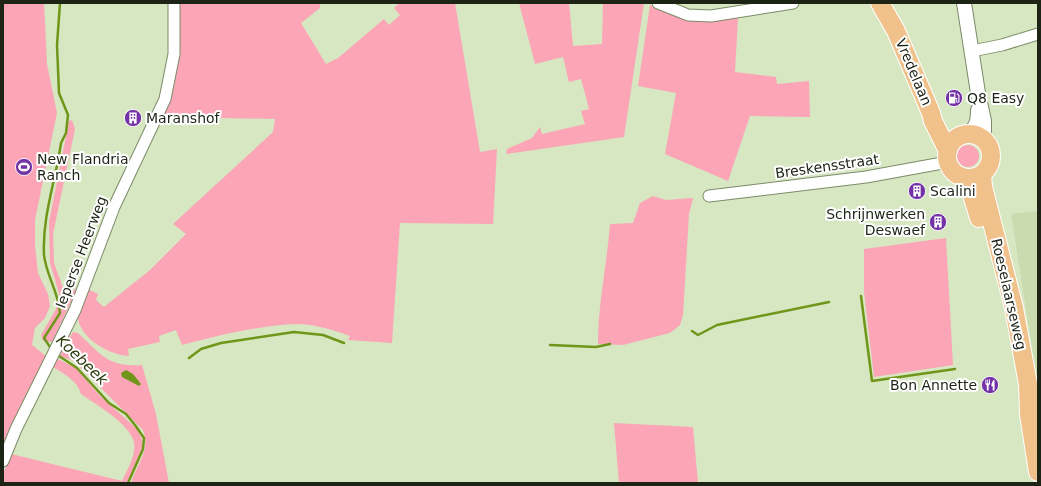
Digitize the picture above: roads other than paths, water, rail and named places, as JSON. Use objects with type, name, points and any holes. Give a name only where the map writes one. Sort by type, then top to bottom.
[{"type":"main road","name":"Vredelaan","points":[[880,3],[896,31]]},
{"type":"main road","name":"Vredelaan","points":[[887,3],[896,31],[948,157]]},
{"type":"main road","name":"Vredelaan","points":[[931,113],[947,127],[971,137]]},
{"type":"main road","points":[[971,137],[989,146],[991,162],[974,176],[955,173],[948,157],[954,140],[971,137]]},
{"type":"main road","name":"Roeselaarseweg","points":[[974,176],[986,240],[1019,385],[1029,414],[1038,472]]},
{"type":"street","name":"Ieperse Heerweg","points":[[3,460],[16,429],[75,310],[114,206],[165,98],[174,54],[174,3]]},
{"type":"street","points":[[658,3],[688,15],[711,16],[793,3]]},
{"type":"street","points":[[964,3],[978,93],[984,121],[971,137]]},
{"type":"street","points":[[972,51],[1002,45],[1038,34]]},
{"type":"street","name":"Breskensstraat","points":[[709,196],[866,177],[948,157]]},
{"type":"waterway","name":"Koebeek","points":[[52,350],[44,338],[60,313],[57,298],[45,262],[45,226],[61,143],[66,133],[68,115],[59,93],[57,45],[60,3]]},
{"type":"waterway","points":[[861,296],[872,381],[955,369]]},
{"type":"waterway","points":[[692,331],[698,335],[717,325],[829,302]]},
{"type":"waterway","points":[[189,358],[201,349],[221,343],[294,332],[323,335],[344,343]]},
{"type":"waterway","points":[[550,345],[596,347],[610,344]]},
{"type":"waterway","name":"Koebeek","points":[[56,354],[77,368],[109,403],[126,414],[144,438],[143,449],[128,483]]},
{"type":"place","name":"Q8 Easy","points":[[954,98]]},
{"type":"place","name":"Maranshof","points":[[133,118]]},
{"type":"place","name":"New Flandria Ranch","points":[[24,167]]},
{"type":"place","name":"Scalini","points":[[917,191]]},
{"type":"place","name":"Schrijnwerken Deswaef","points":[[938,222]]},
{"type":"place","name":"Bon Annette","points":[[990,385]]}]
